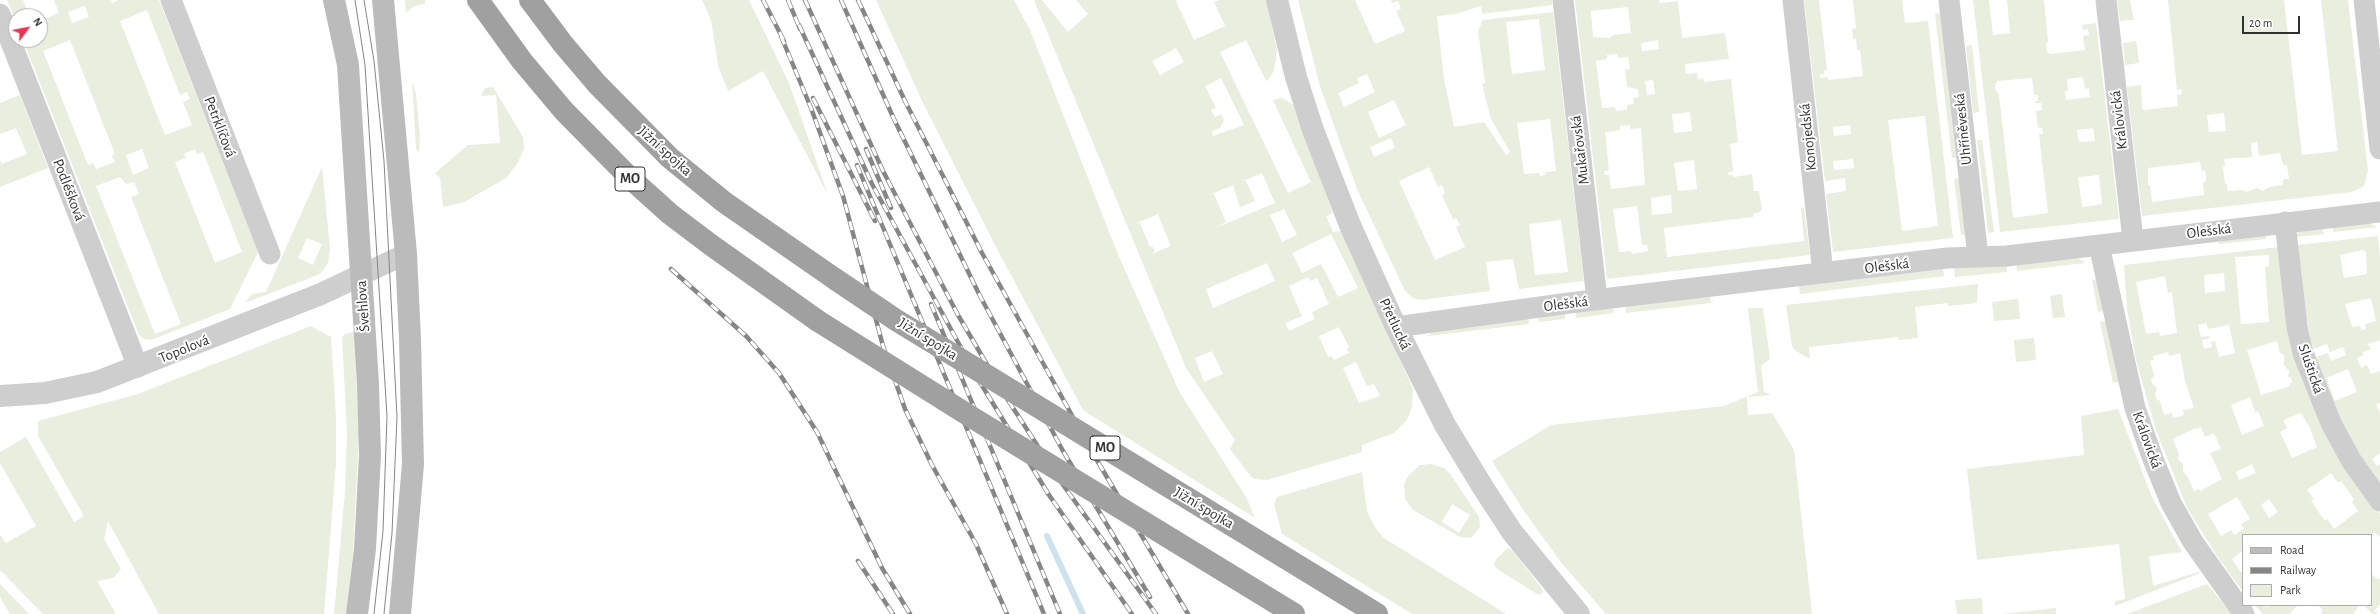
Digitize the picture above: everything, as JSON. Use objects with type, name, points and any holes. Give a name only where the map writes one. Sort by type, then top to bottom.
[{"type":"highway","name":"MO","points":[[478,0],[522,61],[595,144],[670,214],[717,250],[818,321],[966,414],[1294,614]]},
{"type":"highway","name":"Jižní spojka","points":[[530,0],[574,57],[632,122],[683,169],[752,222],[896,320],[1377,614]]},
{"type":"main road","name":"Švehlova","points":[[334,0],[348,65],[370,455],[365,549],[357,614]]},
{"type":"main road","points":[[383,0],[406,254],[413,464],[400,614]]},
{"type":"street","name":"Petrklíčová","points":[[171,0],[270,254]]},
{"type":"street","name":"Přetlucká","points":[[1277,0],[1289,52],[1314,130],[1350,225],[1396,328],[1445,425],[1484,489],[1512,532],[1579,614]]},
{"type":"street","name":"Mukařovská","points":[[1563,0],[1597,300]]},
{"type":"street","name":"Konojedská","points":[[1793,0],[1823,273]]},
{"type":"street","name":"Uhříněveská","points":[[1948,0],[1978,257]]},
{"type":"street","name":"Královická","points":[[2106,0],[2133,240]]},
{"type":"street","points":[[2364,0],[2380,149]]},
{"type":"street","name":"Podléšková","points":[[0,14],[4,37],[138,367]]},
{"type":"street","name":"Olešská","points":[[1396,328],[1597,300],[1947,258],[1978,257],[2099,245],[2380,212]]},
{"type":"street","name":"Sluštická","points":[[2285,222],[2297,327],[2303,352],[2331,423],[2351,460],[2380,501]]},
{"type":"street","name":"Královická","points":[[2099,245],[2135,408],[2153,459],[2172,503],[2193,542],[2244,614]]},
{"type":"street","points":[[361,275],[406,254]]},
{"type":"street","name":"Topolová","points":[[0,396],[45,393],[97,382],[333,289],[361,275]]},
{"type":"green space","points":[[7,0],[23,0],[26,8],[10,8]]},
{"type":"green space","points":[[54,0],[111,0],[112,3],[119,0],[159,0],[258,252],[230,309],[151,340],[144,339],[139,335],[26,48],[48,48],[48,18],[59,13]],"holes":[[[85,6],[89,17],[72,23],[68,12]],[[147,10],[180,95],[187,92],[190,99],[183,102],[192,125],[165,135],[120,21]],[[70,40],[115,154],[112,156],[115,162],[96,169],[93,163],[88,165],[43,51]],[[142,149],[149,168],[133,175],[126,155]],[[195,149],[197,154],[203,152],[242,252],[215,263],[175,162],[186,158],[184,154]],[[120,177],[126,184],[134,182],[139,194],[131,197],[181,324],[155,334],[96,186]]]},
{"type":"green space","points":[[405,0],[425,0],[425,4],[414,6],[406,13]]},
{"type":"green space","points":[[702,0],[749,0],[789,83],[828,195],[763,71],[728,91],[718,65],[711,20]]},
{"type":"green space","points":[[876,0],[1014,0],[1030,30],[1117,252],[1180,393],[1246,497],[1255,518],[1083,410],[995,245],[923,103]]},
{"type":"green space","points":[[1034,0],[1042,0],[1068,32],[1088,14],[1076,0],[1178,0],[1176,1],[1194,40],[1225,26],[1214,2],[1219,0],[1266,0],[1277,50],[1274,71],[1269,79],[1266,81],[1246,40],[1220,52],[1288,193],[1311,182],[1273,100],[1282,98],[1294,105],[1333,213],[1326,216],[1333,232],[1341,231],[1413,389],[1412,407],[1407,420],[1394,433],[1362,445],[1362,452],[1267,480],[1254,479],[1230,449],[1235,440],[1186,368]],"holes":[[[1176,48],[1184,62],[1160,75],[1152,61]],[[1221,78],[1244,125],[1213,136],[1212,131],[1220,128],[1224,120],[1221,114],[1215,117],[1211,110],[1216,108],[1205,86]],[[1262,173],[1275,203],[1213,229],[1226,222],[1214,194],[1209,195],[1233,185],[1240,207],[1255,201],[1246,181],[1243,181]],[[1284,209],[1297,235],[1282,242],[1270,215]],[[1159,214],[1158,215],[1171,246],[1152,254],[1155,251],[1153,247],[1150,247],[1140,223],[1134,224]],[[1331,234],[1358,288],[1338,297],[1321,264],[1302,273],[1292,253]],[[1267,263],[1275,281],[1213,308],[1206,289]],[[1308,277],[1310,281],[1317,278],[1329,304],[1312,312],[1315,319],[1289,331],[1285,323],[1302,316],[1289,286]],[[1339,327],[1349,347],[1347,349],[1349,353],[1334,360],[1331,356],[1328,357],[1319,336]],[[1212,351],[1223,374],[1204,382],[1195,358]],[[1356,362],[1367,386],[1374,384],[1380,396],[1359,403],[1343,368]]]},
{"type":"green space","points":[[1298,0],[1355,0],[1375,44],[1405,31],[1396,11],[1401,9],[1398,1],[1392,3],[1391,0],[1552,0],[1552,5],[1482,14],[1481,6],[1456,14],[1437,16],[1444,79],[1454,127],[1484,122],[1506,155],[1510,152],[1491,119],[1482,84],[1485,83],[1478,31],[1483,20],[1553,12],[1584,281],[1519,289],[1513,259],[1486,262],[1490,291],[1421,300],[1413,298],[1405,291],[1358,191],[1320,86]],"holes":[[[1539,19],[1545,70],[1512,74],[1506,22]],[[1367,74],[1375,92],[1344,107],[1338,93],[1359,83],[1357,78]],[[1394,100],[1406,125],[1379,138],[1368,112]],[[1550,119],[1556,171],[1545,172],[1545,175],[1540,176],[1539,173],[1524,174],[1517,123]],[[1391,138],[1395,148],[1374,157],[1370,147]],[[1429,167],[1438,187],[1442,185],[1445,193],[1442,195],[1453,219],[1456,218],[1460,225],[1456,227],[1465,247],[1435,260],[1399,181]],[[1561,220],[1568,272],[1535,275],[1529,224]]]},
{"type":"green space","points":[[1575,0],[1659,0],[1660,3],[1678,1],[1682,38],[1725,33],[1729,59],[1685,64],[1686,74],[1697,73],[1698,79],[1703,78],[1704,82],[1731,79],[1738,142],[1748,141],[1730,144],[1733,171],[1728,172],[1728,175],[1733,175],[1734,177],[1752,174],[1754,191],[1759,191],[1762,209],[1760,212],[1753,214],[1753,217],[1664,228],[1667,257],[1804,241],[1801,208],[1804,208],[1810,255],[1607,279]],"holes":[[[1628,7],[1631,33],[1613,35],[1610,38],[1593,37],[1591,11]],[[1658,40],[1659,49],[1642,51],[1641,43]],[[1617,54],[1618,58],[1628,57],[1630,69],[1625,70],[1627,87],[1638,89],[1639,97],[1633,98],[1634,104],[1627,105],[1627,110],[1616,111],[1615,107],[1602,108],[1596,61],[1607,59],[1607,55]],[[1653,80],[1655,94],[1647,95],[1645,81]],[[1690,112],[1692,131],[1674,133],[1672,114]],[[1630,125],[1630,129],[1641,128],[1645,185],[1611,189],[1609,175],[1605,175],[1604,171],[1609,170],[1605,132],[1620,130],[1620,126]],[[1694,160],[1697,189],[1678,191],[1674,163]],[[1671,195],[1672,213],[1652,215],[1651,198]],[[1637,206],[1642,245],[1647,245],[1648,251],[1632,254],[1631,251],[1619,252],[1613,209]]]},
{"type":"green space","points":[[1804,0],[1819,0],[1827,70],[1824,70],[1824,74],[1820,74],[1820,78],[1828,77],[1828,80],[1863,76],[1860,50],[1857,50],[1856,39],[1853,39],[1852,29],[1856,28],[1853,0],[1902,0],[1905,23],[1928,21],[1953,238],[1833,252],[1826,194],[1846,191],[1845,178],[1825,181]],"holes":[[[1925,116],[1938,226],[1902,231],[1888,120]],[[1850,125],[1851,134],[1834,136],[1833,127]],[[1853,159],[1854,168],[1834,170],[1833,161]]]},
{"type":"green space","points":[[1973,0],[1989,0],[1993,35],[2010,33],[2007,0],[2044,0],[2048,42],[2046,43],[2047,51],[2050,54],[2085,50],[2083,36],[2089,35],[2088,29],[2083,30],[2082,25],[2096,23],[2119,219],[2000,232]],"holes":[[[2083,77],[2085,89],[2089,88],[2090,97],[2066,100],[2065,91],[2068,91],[2067,79]],[[2032,78],[2034,95],[2038,95],[2038,101],[2035,101],[2035,103],[2041,103],[2042,110],[2036,111],[2038,128],[2042,128],[2043,134],[2039,134],[2048,213],[2013,218],[1999,95],[1995,88],[1997,81]],[[2093,128],[2095,141],[2079,142],[2077,130]],[[2099,175],[2102,204],[2082,207],[2078,177]]]},
{"type":"green space","points":[[2117,0],[2130,0],[2134,20],[2120,21]]},
{"type":"green space","points":[[2168,0],[2284,0],[2302,155],[2338,151],[2321,0],[2348,0],[2368,171],[2364,186],[2352,192],[2142,216],[2127,87],[2141,85],[2142,108],[2144,110],[2178,106],[2177,95],[2182,94],[2181,89],[2177,90]],"holes":[[[2224,113],[2226,131],[2209,132],[2207,115]],[[2257,142],[2259,156],[2280,153],[2283,165],[2287,165],[2289,179],[2283,179],[2283,185],[2269,187],[2263,191],[2257,188],[2247,192],[2242,190],[2228,191],[2227,184],[2225,184],[2223,167],[2225,166],[2224,159],[2252,157],[2251,143]],[[2200,162],[2202,171],[2205,170],[2206,178],[2206,182],[2203,183],[2204,195],[2152,202],[2150,185],[2148,185],[2148,168]]]},
{"type":"green space","points":[[1940,13],[1956,158],[1952,158],[1935,14]]},
{"type":"green space","points":[[2136,41],[2139,63],[2125,65],[2123,43]]},
{"type":"green space","points":[[1972,45],[1979,112],[1973,113],[1966,46]]},
{"type":"green space","points":[[412,81],[416,94],[420,136],[419,152],[416,149]]},
{"type":"green space","points":[[493,87],[523,137],[524,149],[517,164],[506,178],[464,202],[443,207],[440,178],[435,173],[468,145],[500,143],[496,95],[481,96],[485,88]]},
{"type":"green space","points":[[20,95],[48,168],[0,187],[0,161],[2,164],[27,154],[16,128],[0,134],[0,103]]},
{"type":"green space","points":[[1977,140],[1982,140],[1994,232],[1988,233]]},
{"type":"green space","points":[[322,167],[330,249],[328,263],[322,272],[315,276],[245,303],[252,294],[266,292]],"holes":[[[307,238],[322,244],[313,265],[298,258]]]},
{"type":"green space","points":[[1959,178],[1966,235],[1961,235],[1954,179]]},
{"type":"green space","points":[[2368,223],[2377,227],[2333,232],[2333,224]]},
{"type":"green space","points":[[2322,225],[2324,234],[2295,237],[2300,231]]},
{"type":"green space","points":[[2266,232],[2266,239],[2219,244],[2219,238]]},
{"type":"green space","points":[[2378,236],[2380,258],[2380,340],[2368,344],[2370,348],[2373,348],[2363,352],[2363,355],[2357,358],[2361,368],[2367,365],[2371,374],[2380,371],[2380,403],[2376,405],[2380,412],[2380,453],[2372,459],[2377,466],[2380,464],[2380,486],[2364,463],[2336,410],[2316,357],[2328,353],[2331,361],[2346,355],[2343,347],[2330,352],[2327,344],[2313,349],[2303,303],[2297,245]],"holes":[[[2363,250],[2366,252],[2367,274],[2344,278],[2340,255]],[[2371,298],[2376,321],[2365,324],[2366,329],[2362,330],[2360,326],[2352,327],[2345,304]],[[2348,369],[2357,392],[2335,401],[2326,378]]]},
{"type":"green space","points":[[2279,247],[2285,315],[2357,484],[2380,514],[2380,537],[2374,532],[2372,535],[2242,534],[2242,551],[2232,559],[2242,572],[2242,591],[2217,556],[2187,508],[2156,430],[2136,360],[2127,309],[2124,265]],"holes":[[[2269,255],[2269,266],[2265,267],[2269,322],[2241,324],[2235,257]],[[2224,273],[2225,291],[2205,293],[2204,275]],[[2165,276],[2168,293],[2172,292],[2177,333],[2160,336],[2159,332],[2146,334],[2136,282]],[[2206,323],[2208,329],[2229,325],[2235,353],[2219,357],[2215,341],[2211,342],[2212,347],[2204,349],[2202,340],[2210,338],[2209,336],[2201,337],[2198,325]],[[2277,341],[2280,353],[2284,355],[2284,365],[2289,371],[2288,377],[2291,377],[2292,382],[2290,383],[2290,386],[2261,395],[2247,350]],[[2168,352],[2169,356],[2180,353],[2185,381],[2194,408],[2183,410],[2184,415],[2173,418],[2172,413],[2164,415],[2160,401],[2156,399],[2155,393],[2157,390],[2151,379],[2154,376],[2150,361],[2154,360],[2153,356]],[[2250,397],[2255,412],[2258,411],[2264,426],[2242,435],[2231,405]],[[2301,413],[2310,428],[2317,447],[2292,458],[2280,432],[2287,428],[2283,420]],[[2201,427],[2205,437],[2214,433],[2221,449],[2210,453],[2222,479],[2200,491],[2199,489],[2194,491],[2188,477],[2183,472],[2183,464],[2178,459],[2179,454],[2173,439],[2195,428]],[[2252,464],[2256,473],[2239,480],[2236,472]],[[2331,473],[2338,483],[2341,481],[2354,499],[2352,502],[2358,511],[2334,529],[2327,519],[2325,521],[2311,501],[2314,499],[2307,490]],[[2237,497],[2250,519],[2241,524],[2244,529],[2234,535],[2231,530],[2221,536],[2208,514]],[[2269,499],[2278,512],[2269,518],[2261,505]]]},
{"type":"green space","points":[[2078,258],[2085,263],[2017,271],[2016,261]]},
{"type":"green space","points":[[2007,262],[2007,272],[1955,277],[1954,267]]},
{"type":"green space","points":[[1943,269],[1944,276],[1800,294],[1799,286]]},
{"type":"green space","points":[[2097,279],[2105,311],[2098,312],[2092,280]]},
{"type":"green space","points":[[1978,284],[1977,303],[1948,306],[1948,303],[1915,307],[1918,338],[1899,340],[1898,337],[1809,347],[1810,359],[1796,351],[1792,346],[1786,305]]},
{"type":"green space","points":[[2062,294],[2065,317],[2053,318],[2050,296]]},
{"type":"green space","points":[[1710,296],[1711,303],[1626,313],[1626,305]]},
{"type":"green space","points":[[2018,299],[2020,319],[1994,321],[1992,302]]},
{"type":"green space","points":[[1613,306],[1614,313],[1576,318],[1576,311]]},
{"type":"green space","points":[[1748,308],[1763,308],[1770,359],[1761,366],[1764,392],[1771,395],[1747,397],[1748,415],[1772,413],[1794,450],[1812,614],[1606,614],[1560,561],[1524,511],[1492,461],[1551,425],[1724,406],[1758,392]]},
{"type":"green space","points":[[1565,312],[1565,319],[1539,322],[1538,316]]},
{"type":"green space","points":[[1528,317],[1529,324],[1428,336],[1433,331]]},
{"type":"green space","points":[[2107,321],[2121,381],[2113,383],[2100,322]]},
{"type":"green space","points":[[311,326],[331,337],[336,416],[336,464],[324,614],[159,614],[108,521],[104,539],[121,569],[113,578],[97,581],[116,614],[43,614],[0,570],[0,535],[6,543],[36,526],[0,463],[0,452],[26,437],[74,522],[84,516],[38,436],[38,421],[138,394]]},
{"type":"green space","points":[[354,332],[359,434],[353,553],[346,614],[334,614],[345,492],[347,433],[342,337],[345,334]]},
{"type":"green space","points":[[2034,338],[2036,360],[2016,362],[2014,340]]},
{"type":"green space","points":[[2118,409],[2152,497],[2182,552],[2149,556],[2153,586],[2198,572],[2200,573],[2115,606],[2115,601],[2125,599],[2119,544],[1977,560],[1967,469],[2084,455],[2081,416]]},
{"type":"green space","points":[[1431,464],[1444,468],[1451,475],[1479,517],[1480,527],[1471,538],[1460,537],[1413,510],[1405,499],[1404,484],[1408,476],[1420,465]],"holes":[[[1452,504],[1470,515],[1459,533],[1442,522]]]},
{"type":"green space","points":[[1362,472],[1367,512],[1376,529],[1384,538],[1506,614],[1412,614],[1282,534],[1274,504],[1277,497]]},
{"type":"green space","points":[[1508,548],[1513,551],[1541,587],[1543,591],[1541,595],[1537,594],[1496,568],[1494,564],[1497,558]]},
{"type":"green space","points":[[2372,575],[2380,580],[2380,604],[2374,611],[2378,614],[2373,614],[2364,606],[2372,606]]},
{"type":"green space","points":[[0,584],[29,614],[10,614],[0,597]]},
{"type":"green space","points":[[2207,584],[2232,614],[2127,614]]},
{"type":"green space","points":[[1982,598],[1983,614],[1957,614],[1955,600]]},
{"type":"green space","points":[[2256,606],[2297,606],[2289,614],[2263,614]]},
{"type":"green space","points":[[2319,606],[2359,606],[2353,614],[2322,614],[2321,612],[2323,610]]},
{"type":"green space","points":[[2056,608],[2056,614],[2003,614]]},
{"type":"waterway","points":[[1047,536],[1083,614]]},
{"type":"tram line","points":[[355,0],[365,65],[387,416],[383,531],[374,614]]},
{"type":"tram line","points":[[364,0],[374,61],[384,161],[397,417],[392,533],[384,614]]},
{"type":"railway","points":[[763,0],[784,41]]},
{"type":"railway","points":[[788,0],[800,29]]},
{"type":"railway","points":[[805,0],[883,171],[958,315],[1006,397],[1061,482],[1156,614]]},
{"type":"railway","points":[[841,0],[893,117],[979,294],[1063,451],[1150,597]]},
{"type":"railway","points":[[858,0],[905,101],[982,253],[1095,457],[1188,614]]},
{"type":"railway","points":[[799,25],[872,184],[978,379],[1049,495],[1132,614]]},
{"type":"railway","points":[[781,36],[811,108],[843,196],[883,346],[905,409],[932,465],[976,544],[1007,614]]},
{"type":"railway","points":[[813,98],[875,221]]},
{"type":"railway","points":[[866,149],[891,208]]},
{"type":"railway","points":[[857,165],[1044,614]]},
{"type":"railway","points":[[671,269],[746,336],[779,373],[817,432],[882,568],[910,614]]},
{"type":"railway","points":[[931,304],[1060,614]]},
{"type":"railway","points":[[858,561],[893,614]]}]
